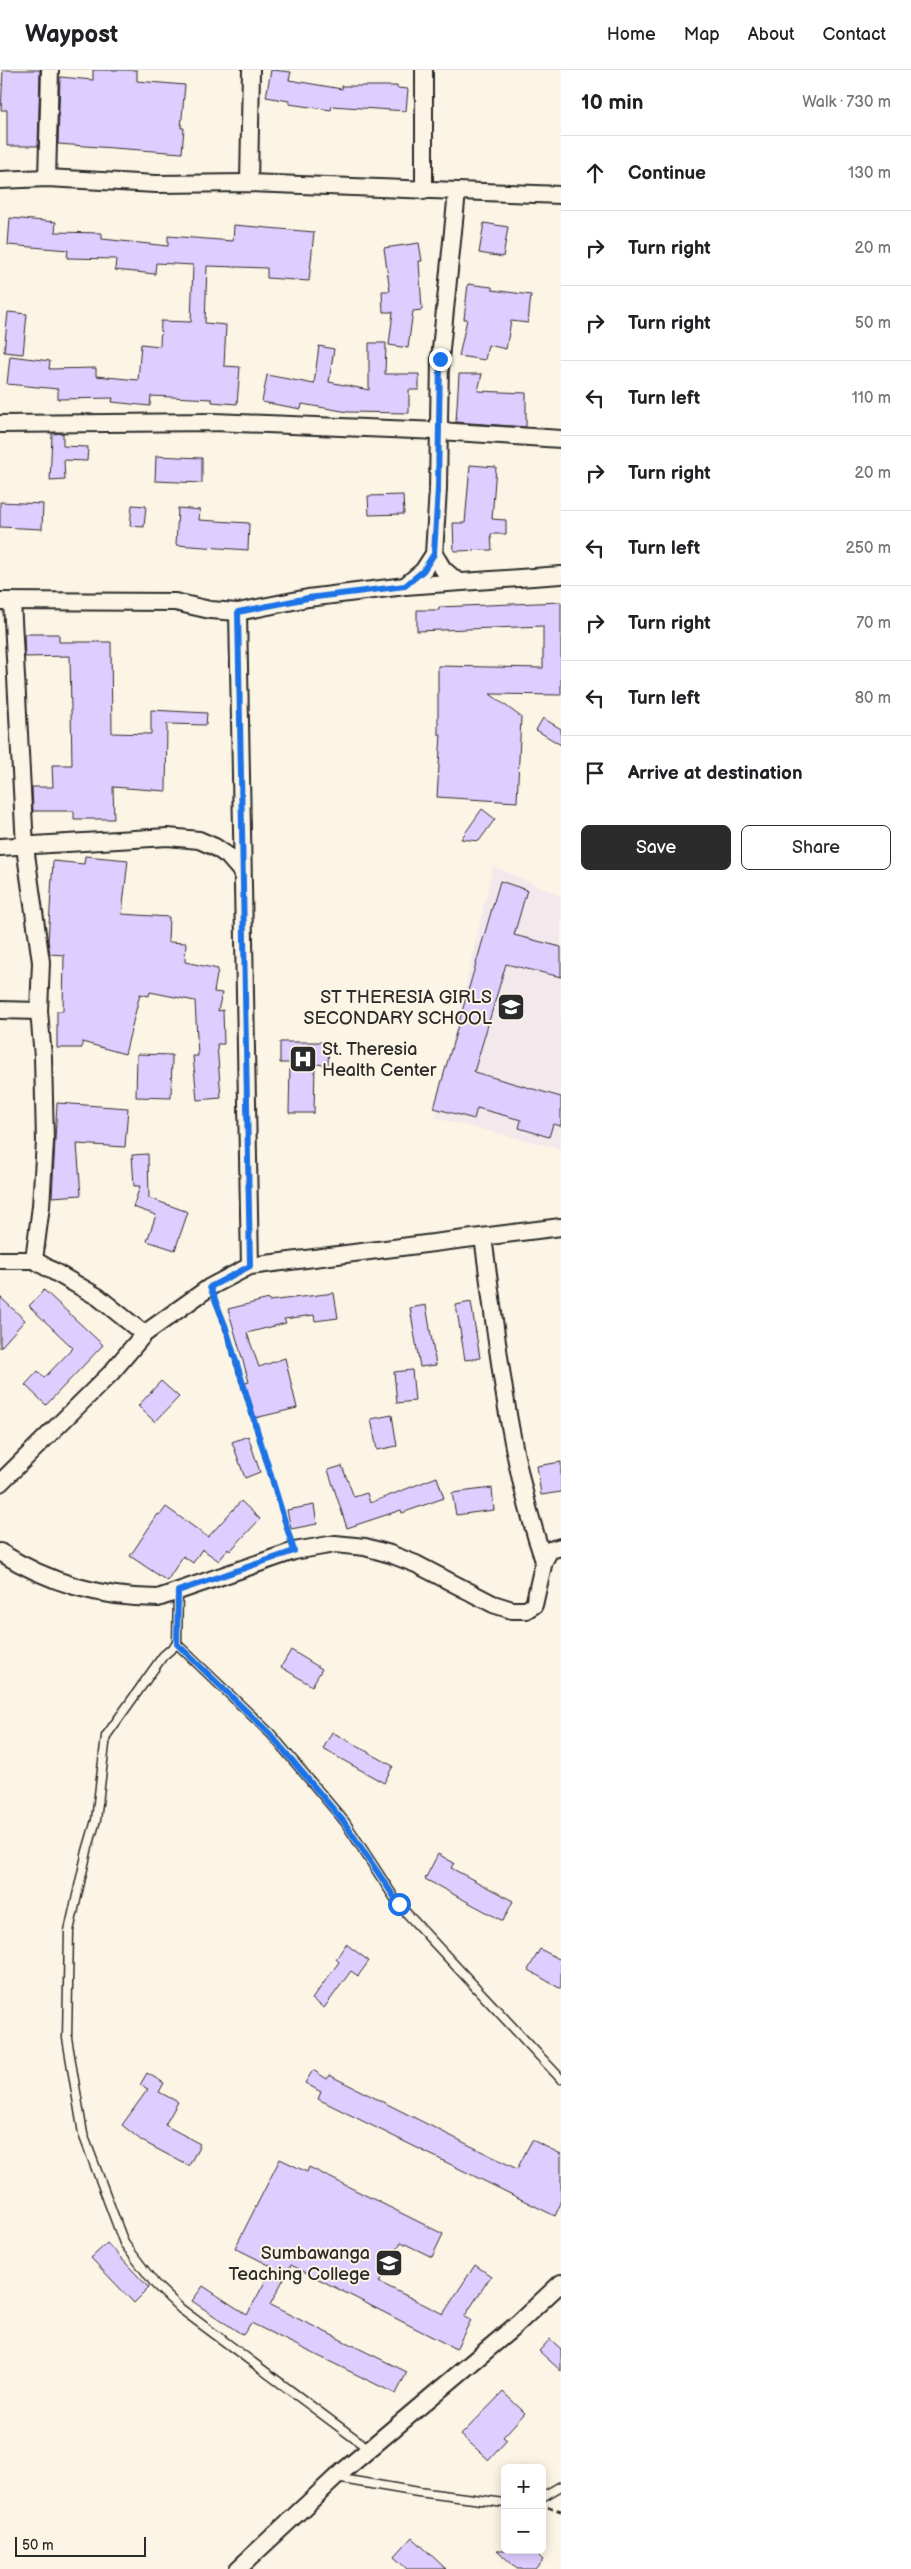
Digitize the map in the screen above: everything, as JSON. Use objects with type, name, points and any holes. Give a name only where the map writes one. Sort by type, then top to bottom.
[{"type":"street","points":[[47,178],[50,70]]},
{"type":"street","points":[[249,183],[251,70]]},
{"type":"street","points":[[424,70],[424,191]]},
{"type":"street","points":[[0,180],[47,178],[156,184],[249,183],[561,195]]},
{"type":"street","points":[[405,586],[423,571],[434,554],[440,359],[456,192]]},
{"type":"street","points":[[0,424],[214,422],[439,431],[561,439]]},
{"type":"street","points":[[434,554],[443,569],[457,581]]},
{"type":"street","points":[[34,1260],[42,1206],[45,1142],[43,1057],[39,1011],[41,962],[25,847],[6,601],[175,602],[210,610],[238,612],[308,598],[405,586],[561,575]]},
{"type":"street","points":[[238,612],[241,871],[250,1266]]},
{"type":"street","points":[[0,847],[168,837],[199,840],[228,856],[241,871]]},
{"type":"street","points":[[0,1010],[39,1011]]},
{"type":"street","points":[[0,1483],[111,1373],[144,1334],[210,1287],[250,1266],[561,1227]]},
{"type":"street","points":[[483,1237],[514,1450],[533,1529],[544,1561]]},
{"type":"street","points":[[0,1260],[34,1260],[98,1298],[144,1334]]},
{"type":"street","points":[[0,1552],[22,1566],[62,1584],[135,1598],[158,1598],[294,1551],[335,1544],[365,1547],[416,1564],[493,1604],[512,1610],[526,1610],[534,1605],[544,1561],[550,1550],[561,1547]]},
{"type":"street","points":[[238,2569],[335,2478],[514,2327],[561,2283]]},
{"type":"lane","points":[[178,1591],[177,1644],[270,1734],[344,1822],[399,1904],[561,2079]]},
{"type":"lane","points":[[177,1644],[163,1656],[122,1711],[106,1736],[102,1755],[101,1791],[96,1820],[69,1931],[67,2038],[83,2134],[124,2243],[155,2284],[182,2309],[369,2449]]},
{"type":"lane","points":[[335,2478],[418,2492],[501,2502]]},
{"type":"lane","points":[[546,2495],[561,2486]]},
{"type":"path","points":[[210,1287],[225,1325],[294,1551]]},
{"type":"path","points":[[546,2506],[561,2511]]},
{"type":"shaded area","name":"ST THERESIA GIRLS SECONDARY SCHOOL","points":[[493,866],[561,896],[561,1149],[435,1118]]},
{"type":"building","points":[[3,70],[40,70],[38,146],[7,146],[7,110],[1,110]]},
{"type":"building","points":[[93,70],[137,70],[137,81],[185,85],[181,128],[184,128],[182,153],[58,144],[60,77],[93,80]]},
{"type":"building","points":[[271,70],[291,72],[289,80],[342,89],[342,86],[397,86],[397,88],[408,89],[406,111],[332,106],[331,110],[289,104],[289,101],[266,97]]},
{"type":"building","points":[[10,218],[56,222],[55,232],[102,233],[102,239],[168,246],[168,236],[233,241],[234,225],[314,232],[309,281],[267,278],[267,268],[207,266],[205,323],[226,325],[224,366],[240,367],[237,404],[212,402],[212,399],[151,396],[150,406],[112,402],[113,398],[58,399],[58,389],[7,384],[10,356],[50,361],[49,369],[96,368],[96,376],[138,380],[141,344],[160,346],[161,321],[191,322],[193,265],[156,263],[155,274],[115,270],[116,259],[67,258],[68,250],[8,245]]},
{"type":"building","points":[[484,223],[508,227],[503,257],[479,253]]},
{"type":"building","points":[[419,243],[422,261],[419,261],[422,310],[413,311],[408,348],[389,345],[393,312],[383,312],[382,291],[390,291],[384,248]]},
{"type":"building","points":[[468,284],[492,287],[492,290],[531,295],[528,323],[511,321],[506,349],[488,345],[485,360],[459,356],[467,319],[464,319]]},
{"type":"building","points":[[8,312],[27,314],[23,354],[4,352]]},
{"type":"building","points":[[369,343],[386,343],[385,374],[419,374],[419,390],[409,390],[409,413],[348,412],[302,404],[301,409],[262,402],[267,375],[314,384],[319,346],[334,349],[329,382],[369,390]]},
{"type":"building","points":[[459,374],[482,374],[478,391],[526,393],[526,427],[456,422]]},
{"type":"building","points":[[63,433],[63,446],[88,447],[87,461],[64,460],[65,480],[50,481],[52,434]]},
{"type":"building","points":[[156,456],[202,458],[202,483],[155,481]]},
{"type":"building","points":[[470,465],[496,467],[492,519],[506,520],[506,534],[491,534],[492,550],[454,551],[453,523],[465,523]]},
{"type":"building","points":[[403,495],[404,514],[369,515],[368,496]]},
{"type":"building","points":[[0,502],[43,504],[42,529],[0,527]]},
{"type":"building","points":[[132,505],[146,506],[144,527],[130,526]]},
{"type":"building","points":[[178,508],[200,510],[199,520],[249,523],[248,550],[176,545]]},
{"type":"building","points":[[561,602],[561,695],[490,694],[521,717],[517,802],[437,797],[441,734],[438,734],[438,666],[543,668],[543,626],[417,631],[417,610],[439,610],[439,607]]},
{"type":"building","points":[[24,634],[59,634],[59,642],[111,642],[112,733],[151,734],[151,710],[207,713],[206,725],[167,724],[166,791],[113,787],[114,819],[74,819],[74,811],[33,811],[32,787],[53,787],[52,765],[72,765],[70,656],[25,657]]},
{"type":"building","points":[[543,718],[561,729],[561,745],[536,730]]},
{"type":"building","points":[[482,809],[495,819],[479,841],[461,839]]},
{"type":"building","points":[[85,856],[128,860],[122,914],[169,917],[168,942],[186,943],[185,962],[218,969],[214,992],[222,993],[218,1011],[223,1010],[224,1044],[217,1044],[221,1098],[197,1100],[193,1056],[198,1056],[195,1001],[150,992],[149,996],[140,994],[125,1054],[82,1042],[82,1048],[57,1048],[57,1011],[63,1011],[64,955],[50,954],[48,941],[53,861],[84,864]]},
{"type":"building","points":[[500,881],[527,890],[514,935],[561,947],[561,977],[506,964],[474,1072],[561,1097],[561,1126],[553,1124],[549,1137],[519,1128],[521,1120],[477,1108],[474,1119],[434,1108]]},
{"type":"building","points":[[280,1042],[329,1042],[328,1065],[315,1064],[314,1113],[289,1113],[290,1063],[280,1063]]},
{"type":"building","points":[[137,1054],[172,1055],[171,1098],[136,1097]]},
{"type":"building","points":[[57,1103],[128,1108],[125,1147],[77,1144],[81,1195],[52,1197]]},
{"type":"building","points":[[148,1154],[149,1198],[188,1212],[175,1250],[147,1241],[156,1215],[133,1207],[140,1186],[134,1186],[132,1155]]},
{"type":"building","points":[[44,1290],[103,1345],[46,1405],[25,1385],[38,1371],[44,1378],[73,1348],[29,1306]]},
{"type":"building","points":[[334,1293],[338,1318],[315,1321],[314,1315],[284,1319],[286,1323],[247,1333],[259,1367],[285,1358],[297,1408],[255,1418],[245,1383],[249,1382],[228,1309],[269,1299],[269,1301]]},
{"type":"building","points":[[0,1297],[25,1320],[0,1348]]},
{"type":"building","points":[[471,1302],[480,1358],[465,1360],[456,1305]]},
{"type":"building","points":[[426,1305],[436,1365],[420,1367],[410,1308]]},
{"type":"building","points":[[412,1370],[415,1401],[397,1403],[394,1372]]},
{"type":"building","points":[[161,1381],[179,1397],[155,1422],[138,1406]]},
{"type":"building","points":[[392,1415],[397,1446],[377,1450],[371,1419]]},
{"type":"building","points":[[248,1436],[260,1472],[245,1478],[232,1442]]},
{"type":"building","points":[[561,1462],[561,1492],[541,1495],[537,1466]]},
{"type":"building","points":[[342,1466],[354,1497],[367,1493],[370,1503],[437,1477],[444,1498],[402,1513],[401,1510],[347,1528],[328,1470]]},
{"type":"building","points":[[492,1488],[494,1510],[456,1515],[452,1493]]},
{"type":"building","points":[[241,1501],[260,1519],[230,1551],[228,1549],[219,1561],[202,1549],[193,1563],[183,1556],[167,1581],[130,1556],[158,1514],[160,1515],[166,1507],[208,1537]]},
{"type":"building","points":[[314,1505],[317,1524],[291,1529],[287,1510]]},
{"type":"building","points":[[291,1650],[322,1669],[312,1686],[281,1667]]},
{"type":"building","points":[[332,1732],[393,1766],[384,1783],[323,1749]]},
{"type":"building","points":[[438,1854],[454,1863],[451,1868],[513,1901],[503,1921],[425,1879]]},
{"type":"building","points":[[346,1944],[369,1961],[358,1976],[351,1971],[324,2008],[312,1999],[339,1962],[336,1959]]},
{"type":"building","points":[[540,1949],[561,1960],[561,1989],[528,1970]]},
{"type":"building","points":[[313,2070],[327,2079],[329,2075],[517,2169],[532,2140],[561,2154],[561,2203],[555,2216],[318,2099],[321,2092],[305,2083]]},
{"type":"building","points":[[147,2073],[164,2083],[159,2092],[178,2102],[165,2125],[200,2144],[189,2166],[142,2141],[122,2125],[148,2089],[140,2085]]},
{"type":"building","points":[[280,2159],[307,2172],[309,2167],[443,2234],[432,2257],[401,2242],[379,2282],[443,2314],[475,2265],[491,2276],[464,2317],[471,2320],[456,2349],[291,2265],[270,2305],[407,2372],[396,2394],[251,2323],[243,2335],[192,2301],[203,2286],[247,2315],[273,2267],[235,2248]]},
{"type":"building","points":[[107,2243],[149,2288],[134,2303],[91,2258]]},
{"type":"building","points":[[550,2339],[561,2349],[561,2371],[539,2351]]},
{"type":"building","points":[[503,2392],[525,2413],[503,2437],[507,2440],[489,2460],[461,2435]]},
{"type":"building","points":[[412,2537],[446,2569],[407,2569],[394,2557]]},
{"type":"building","points":[[501,2554],[537,2554],[543,2560],[535,2569],[517,2569]]},
{"type":"place","name":"ST THERESIA GIRLS SECONDARY SCHOOL","points":[[511,1007]]},
{"type":"place","name":"St. Theresia Health Center","points":[[303,1059]]},
{"type":"place","name":"Sumbawanga Teaching College","points":[[389,2263]]},
{"type":"route","points":[[399,1904],[344,1822],[270,1734],[177,1644],[178,1591],[228,1572],[294,1551],[225,1325],[210,1287],[250,1266],[241,871],[238,612],[308,598],[405,586],[423,571],[434,554],[438,488],[437,455],[440,359]]}]
